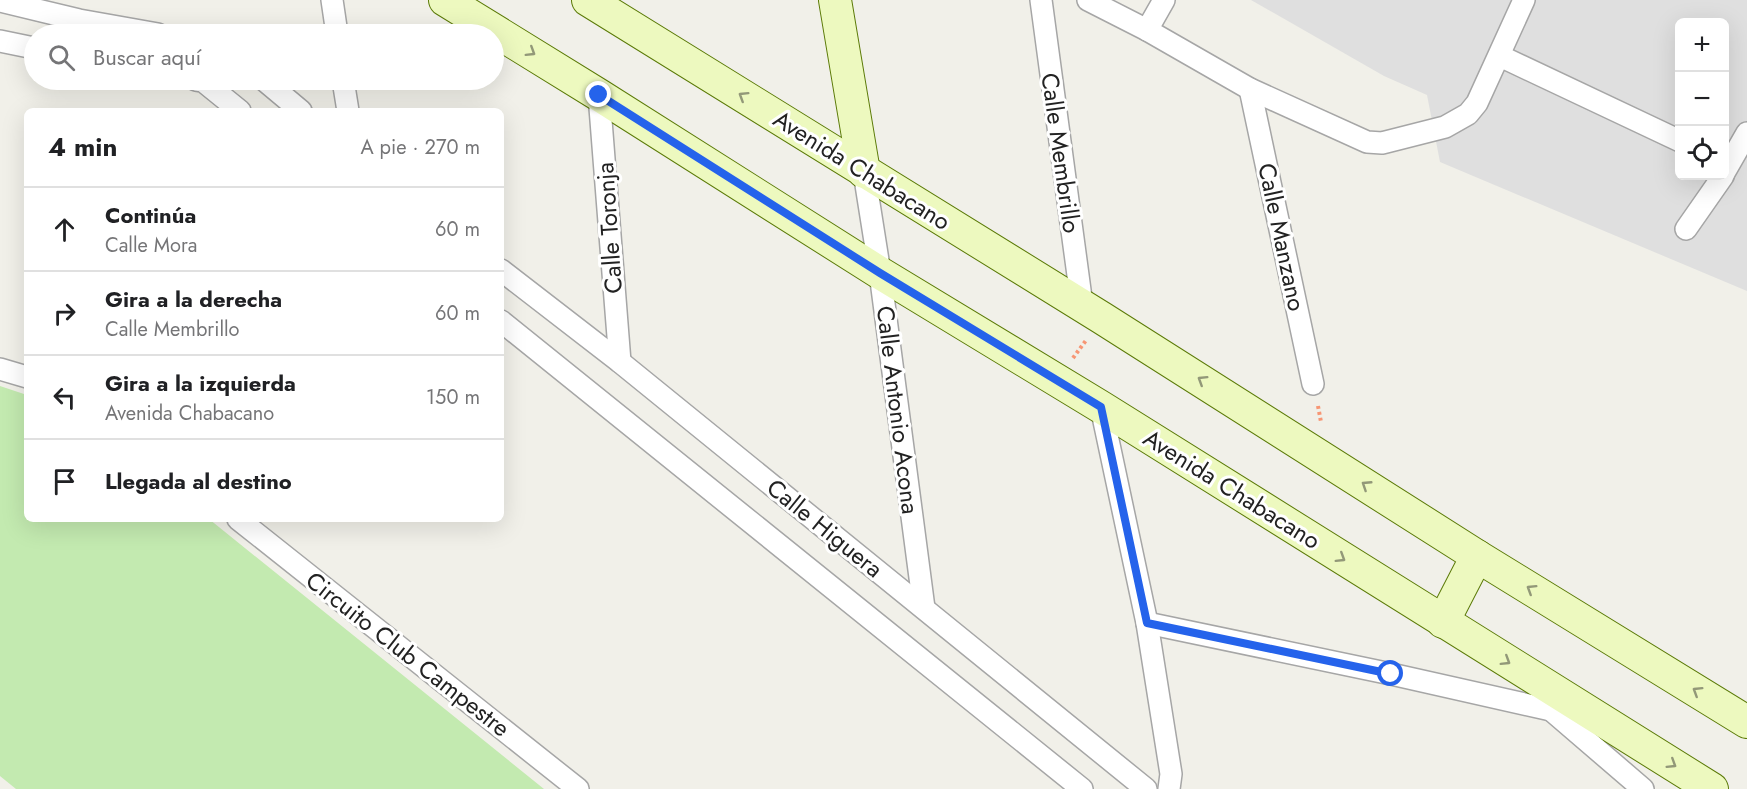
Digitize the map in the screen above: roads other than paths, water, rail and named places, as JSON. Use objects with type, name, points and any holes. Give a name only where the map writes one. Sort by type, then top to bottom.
[{"type":"main road","name":"Avenida Chabacano","points":[[445,0],[484,24]]},
{"type":"main road","name":"Avenida Chabacano","points":[[588,0],[1092,311],[1477,556],[1747,722]]},
{"type":"main road","name":"Calle Antonio Acona","points":[[835,0],[864,172]]},
{"type":"main road","name":"Avenida Chabacano","points":[[504,36],[1443,622],[1556,703],[1712,789]]},
{"type":"main road","points":[[1443,622],[1477,556]]},
{"type":"street","points":[[332,0],[336,24]]},
{"type":"street","name":"Calle Membrillo","points":[[1041,0],[1092,311]]},
{"type":"street","points":[[1088,0],[1147,30],[1250,89],[1367,142],[1382,143],[1445,127],[1468,114],[1477,103],[1524,0]]},
{"type":"street","points":[[1147,30],[1164,0]]},
{"type":"street","points":[[0,1],[78,10],[125,24]]},
{"type":"street","points":[[0,41],[24,46]]},
{"type":"street","points":[[1500,56],[1675,139]]},
{"type":"street","name":"Calle Manzano","points":[[1250,89],[1313,384]]},
{"type":"street","points":[[214,90],[236,108]]},
{"type":"street","points":[[276,90],[298,108]]},
{"type":"street","points":[[345,90],[348,108]]},
{"type":"street","name":"Calle Toronja","points":[[599,95],[620,362]]},
{"type":"street","points":[[1729,162],[1747,133]]},
{"type":"street","name":"Calle Antonio Acona","points":[[864,172],[880,273],[924,608]]},
{"type":"street","points":[[1686,229],[1718,180]]},
{"type":"street","name":"Calle Higuera","points":[[504,272],[620,362],[1146,789]]},
{"type":"street","name":"Calle Higuera","points":[[504,323],[1082,789]]},
{"type":"street","points":[[0,369],[24,376]]},
{"type":"street","points":[[1101,407],[1147,623],[1175,784]]},
{"type":"street","name":"Circuito Club Campestre","points":[[242,522],[578,789]]},
{"type":"street","points":[[1147,623],[1391,674],[1556,703],[1643,789]]}]
